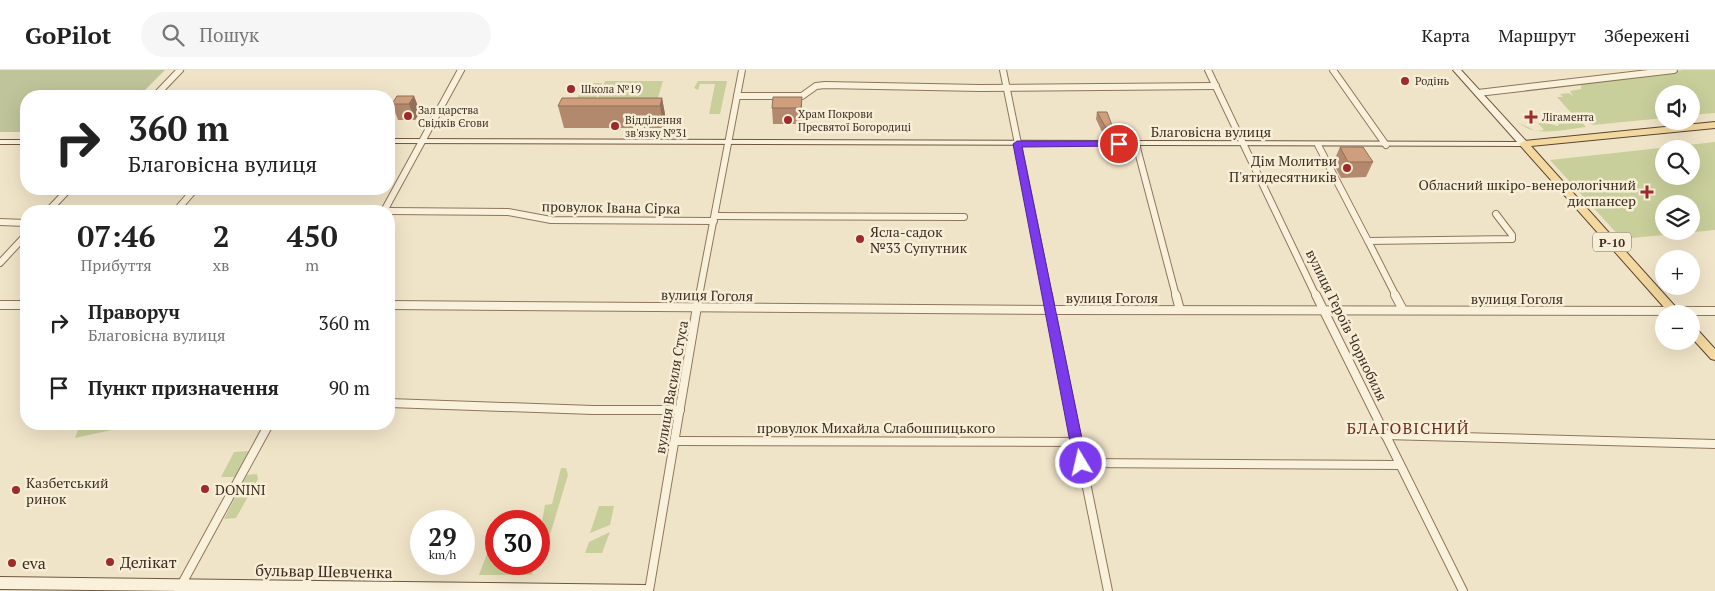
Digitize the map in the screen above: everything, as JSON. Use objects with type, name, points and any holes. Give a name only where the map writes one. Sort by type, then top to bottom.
[{"type":"main road","points":[[1457,70],[1524,144],[1715,125]]},
{"type":"main road","name":"Благовісна вулиця","points":[[395,141],[1318,145],[1524,144]]},
{"type":"main road","points":[[0,142],[20,142]]},
{"type":"main road","name":"Р-10","points":[[1524,144],[1669,305]]},
{"type":"main road","points":[[1700,340],[1715,356]]},
{"type":"main road","name":"бульвар Шевченка","points":[[0,583],[180,588],[648,591]]},
{"type":"street","points":[[161,90],[180,70]]},
{"type":"street","points":[[395,191],[460,70]]},
{"type":"street","name":"вулиця Василя Стуса","points":[[648,591],[697,307],[742,70]]},
{"type":"street","points":[[1002,70],[1108,591]]},
{"type":"street","name":"вулиця Героїв Чорнобиля","points":[[1208,70],[1385,436],[1463,591]]},
{"type":"street","points":[[1333,70],[1386,145]]},
{"type":"street","points":[[1478,93],[1674,70]]},
{"type":"street","points":[[737,96],[802,96],[821,85],[1006,88],[1216,86]]},
{"type":"street","points":[[1136,144],[1180,310]]},
{"type":"street","points":[[1318,145],[1403,310]]},
{"type":"street","points":[[54,205],[63,195]]},
{"type":"street","points":[[181,205],[190,195]]},
{"type":"street","name":"провулок Івана Сірка","points":[[395,212],[508,212],[536,219],[559,220],[964,217]]},
{"type":"street","points":[[1368,241],[1512,239],[1512,235],[1496,214]]},
{"type":"street","points":[[0,222],[20,222]]},
{"type":"street","points":[[0,263],[20,241]]},
{"type":"street","points":[[0,305],[20,305]]},
{"type":"street","name":"вулиця Гоголя","points":[[395,305],[1655,313]]},
{"type":"street","name":"вулиця Гоголя","points":[[1700,312],[1715,311]]},
{"type":"street","points":[[395,404],[592,410],[680,410]]},
{"type":"street","points":[[180,588],[266,430]]},
{"type":"street","points":[[1385,436],[1715,444]]},
{"type":"street","name":"провулок Михайла Слабошпицького","points":[[675,441],[1078,442]]},
{"type":"street","points":[[1081,463],[1400,464]]},
{"type":"green space","points":[[0,70],[165,70],[145,90],[20,90],[20,132],[0,132]]},
{"type":"green space","points":[[1684,70],[1715,70],[1715,113],[1700,114],[1700,85],[1655,85],[1655,119],[1593,125],[1579,119],[1586,127],[1538,131],[1544,130],[1538,123],[1558,126],[1560,121],[1574,116],[1557,97],[1563,97],[1560,94],[1569,93],[1573,96],[1570,91],[1581,89],[1581,84]]},
{"type":"green space","points":[[605,81],[663,81],[656,104],[596,103]]},
{"type":"green space","points":[[698,81],[727,81],[720,114],[709,114],[715,84],[700,84],[698,90],[694,88]]},
{"type":"green space","points":[[584,83],[602,83],[595,101],[576,101]]},
{"type":"green space","name":"Обласний шкіро-венерологічний диспансер","points":[[1715,142],[1715,230],[1700,231],[1700,195],[1655,195],[1655,236],[1622,239],[1550,160],[1655,149],[1655,185],[1700,185],[1700,144]]},
{"type":"green space","points":[[78,430],[112,430],[75,438]]},
{"type":"green space","points":[[249,451],[235,477],[221,477],[234,452]]},
{"type":"green space","points":[[561,468],[566,468],[568,475],[550,535],[550,510],[544,510],[545,505],[552,504]]},
{"type":"green space","points":[[257,474],[258,479],[236,518],[224,519],[247,475]]},
{"type":"green space","points":[[599,506],[614,506],[610,525],[590,533]]},
{"type":"green space","points":[[610,532],[602,553],[585,553],[589,542]]},
{"type":"green space","points":[[485,559],[485,575],[479,575]]},
{"type":"building","points":[[397,96],[414,96],[409,104],[395,104]]},
{"type":"building","points":[[773,97],[802,97],[801,108],[772,108]]},
{"type":"building","points":[[562,98],[662,98],[660,106],[558,106]]},
{"type":"building","points":[[1097,112],[1107,112],[1113,128],[1106,128]]},
{"type":"building","points":[[1340,147],[1363,147],[1373,162],[1348,162]]},
{"type":"place","name":"Родінь","points":[[1405,81]]},
{"type":"place","name":"Школа №19","points":[[571,89]]},
{"type":"place","name":"Зал царства Свідків Єгови","points":[[408,116]]},
{"type":"place","name":"Лігамента","points":[[1531,117]]},
{"type":"place","name":"Храм Покрови Пресвятої Богородиці","points":[[788,120]]},
{"type":"place","name":"Відділення зв'язку №31","points":[[615,126]]},
{"type":"place","name":"Дім Молитви П'ятидесятників","points":[[1347,168]]},
{"type":"place","name":"Обласний шкіро-венерологічний диспансер","points":[[1647,192]]},
{"type":"place","name":"Ясла-садок №33 Супутник","points":[[860,239]]},
{"type":"place","name":"DONINI","points":[[205,489]]},
{"type":"place","name":"Казбетський ринок","points":[[16,490]]},
{"type":"place","name":"Делікат","points":[[110,562]]},
{"type":"place","name":"eva","points":[[12,563]]},
{"type":"district","name":"БЛАГОВІСНИЙ","points":[[1408,428]]},
{"type":"route","points":[[1081,463],[1017,144],[1119,144]]}]
